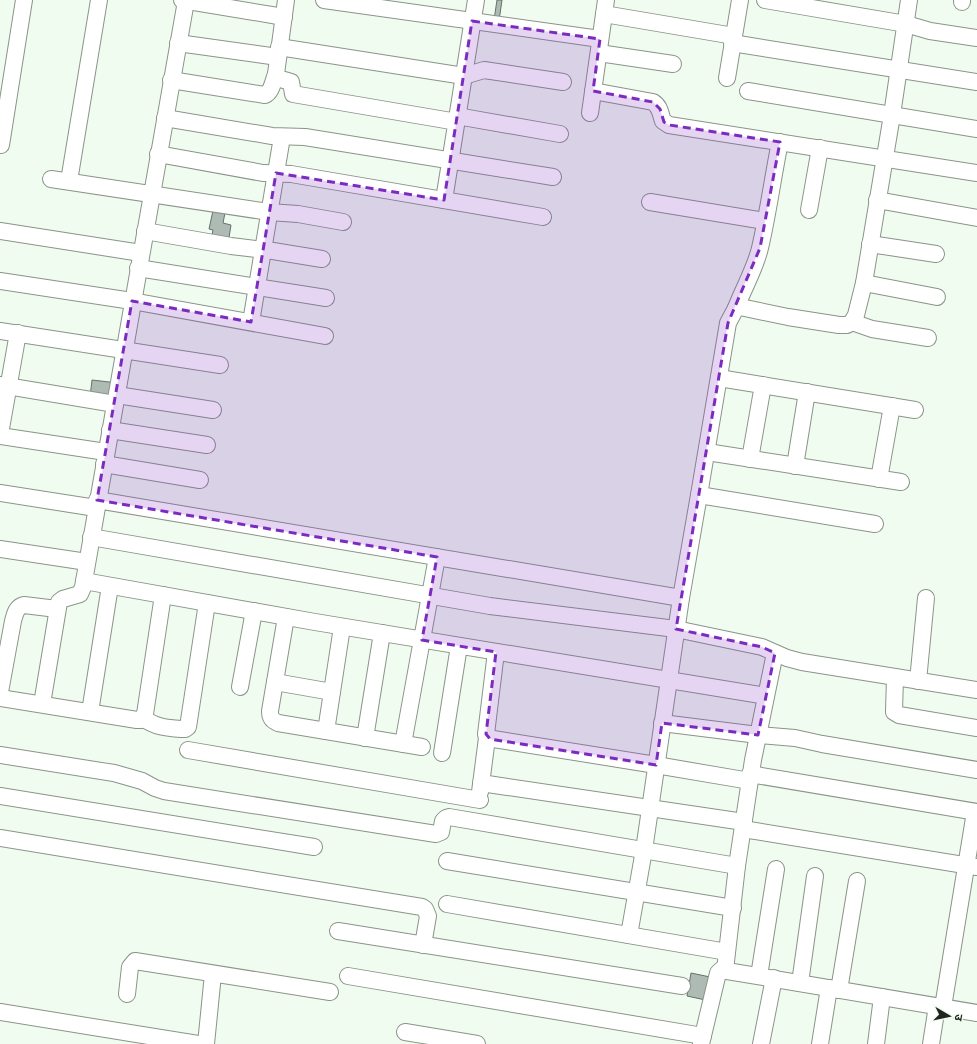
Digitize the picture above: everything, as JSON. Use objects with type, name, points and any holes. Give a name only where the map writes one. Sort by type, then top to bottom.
[{"type":"street","points":[[1,145],[24,0]]},
{"type":"street","points":[[69,181],[99,0]]},
{"type":"street","points":[[42,704],[59,602],[63,599],[80,594],[84,581],[172,80],[184,0],[284,17]]},
{"type":"street","points":[[172,80],[265,95],[268,94],[276,74],[286,0]]},
{"type":"street","points":[[324,0],[472,21],[600,46],[673,64]]},
{"type":"street","points":[[444,200],[476,0]]},
{"type":"street","points":[[727,78],[740,0]]},
{"type":"street","points":[[765,0],[842,6],[930,31],[977,38]]},
{"type":"street","points":[[736,308],[745,307],[788,317],[839,325],[847,325],[852,322],[857,310],[864,282],[892,115],[909,0]]},
{"type":"street","points":[[590,113],[605,7],[733,40],[899,70],[977,82]]},
{"type":"street","points":[[178,43],[278,52],[464,76],[484,70],[563,82]]},
{"type":"street","points":[[276,74],[277,78],[291,82],[292,92],[295,95],[560,134]]},
{"type":"street","points":[[593,90],[653,102],[660,108],[663,121],[669,125],[977,173]]},
{"type":"street","points":[[748,91],[977,129]]},
{"type":"street","points":[[165,118],[272,136],[305,137],[553,177]]},
{"type":"street","points":[[251,322],[282,137]]},
{"type":"street","points":[[629,935],[644,850],[680,598],[700,496],[728,323],[754,266],[760,248],[780,142]]},
{"type":"street","points":[[809,210],[820,148]]},
{"type":"street","points":[[158,154],[263,173],[291,174],[543,217]]},
{"type":"street","points":[[51,179],[269,212],[298,214],[343,222]]},
{"type":"street","points":[[877,200],[977,218]]},
{"type":"street","points":[[650,202],[765,221]]},
{"type":"street","points":[[145,231],[192,240],[263,249],[322,259]]},
{"type":"street","points":[[0,232],[140,260],[256,286],[326,298]]},
{"type":"street","points":[[870,244],[936,254]]},
{"type":"street","points":[[0,281],[132,301],[325,336]]},
{"type":"street","points":[[864,282],[937,297]]},
{"type":"street","points":[[852,322],[872,329],[928,338]]},
{"type":"street","points":[[0,331],[220,365]]},
{"type":"street","points":[[18,333],[4,386],[0,435],[200,480]]},
{"type":"street","points":[[719,378],[915,410]]},
{"type":"street","points":[[750,459],[763,385]]},
{"type":"street","points":[[4,386],[213,410]]},
{"type":"street","points":[[795,466],[807,392]]},
{"type":"street","points":[[879,479],[892,406]]},
{"type":"street","points":[[110,430],[207,445]]},
{"type":"street","points":[[707,452],[901,482]]},
{"type":"street","points":[[0,493],[97,504],[437,557],[680,598]]},
{"type":"street","points":[[700,496],[875,524]]},
{"type":"street","points":[[91,537],[490,606],[676,629],[762,647],[787,658],[802,662],[977,690]]},
{"type":"street","points":[[0,549],[87,562]]},
{"type":"street","points":[[403,744],[437,557]]},
{"type":"street","points":[[84,581],[342,627],[766,696]]},
{"type":"street","points":[[90,712],[110,586]]},
{"type":"street","points":[[0,698],[137,720],[143,718],[145,714],[163,595]]},
{"type":"street","points":[[918,680],[926,598]]},
{"type":"street","points":[[143,718],[150,724],[158,726],[182,730],[188,727],[207,603]]},
{"type":"street","points":[[0,692],[16,611],[20,606],[24,605],[57,609]]},
{"type":"street","points":[[240,687],[254,612]]},
{"type":"street","points":[[286,617],[270,711],[270,716],[273,721],[422,747]]},
{"type":"street","points":[[326,731],[342,627]]},
{"type":"street","points":[[365,738],[382,633]]},
{"type":"street","points":[[442,754],[459,646]]},
{"type":"street","points":[[478,822],[487,738],[486,734],[496,652]]},
{"type":"street","points":[[725,970],[750,778],[775,653]]},
{"type":"street","points":[[895,677],[894,712],[899,715],[977,728]]},
{"type":"street","points":[[275,682],[332,692]]},
{"type":"street","points":[[662,723],[758,736],[804,740],[977,770]]},
{"type":"street","points":[[487,738],[656,765],[976,812],[972,866],[931,1044]]},
{"type":"street","points":[[188,750],[480,800]]},
{"type":"street","points":[[0,755],[114,773],[142,781],[164,791],[436,834],[441,832],[443,821],[449,817],[738,866]]},
{"type":"street","points":[[481,783],[650,808],[743,826],[972,866]]},
{"type":"street","points":[[0,796],[314,847]]},
{"type":"street","points":[[0,838],[422,907],[425,909],[428,916],[423,945]]},
{"type":"street","points":[[447,861],[733,908]]},
{"type":"street","points":[[761,1044],[776,869]]},
{"type":"street","points":[[800,983],[815,876]]},
{"type":"street","points":[[820,1044],[834,989],[857,881]]},
{"type":"street","points":[[448,904],[727,952]]},
{"type":"street","points":[[338,931],[682,986]]},
{"type":"street","points":[[127,994],[130,967],[135,961],[330,992]]},
{"type":"street","points":[[348,976],[702,1040],[718,973],[721,970],[977,1013]]},
{"type":"street","points":[[206,1044],[213,974]]},
{"type":"street","points":[[876,1044],[882,997]]},
{"type":"street","points":[[0,1012],[198,1044]]},
{"type":"street","points":[[405,1032],[477,1044]]},
{"type":"highlighted area","points":[[472,21],[600,39],[593,91],[653,102],[660,109],[664,122],[669,125],[780,142],[760,248],[728,323],[676,629],[762,647],[775,653],[758,735],[662,723],[656,765],[490,739],[486,734],[496,652],[422,640],[437,557],[97,500],[132,301],[251,322],[276,173],[444,200]]},
{"type":"building","points":[[497,0],[502,0],[499,21],[494,20]]},
{"type":"building","points":[[214,206],[226,208],[223,223],[231,225],[228,244],[211,240],[213,230],[209,229]]},
{"type":"building","points":[[92,380],[118,383],[115,400],[90,397]]},
{"type":"building","points":[[691,973],[715,978],[710,1001],[687,996]]}]
